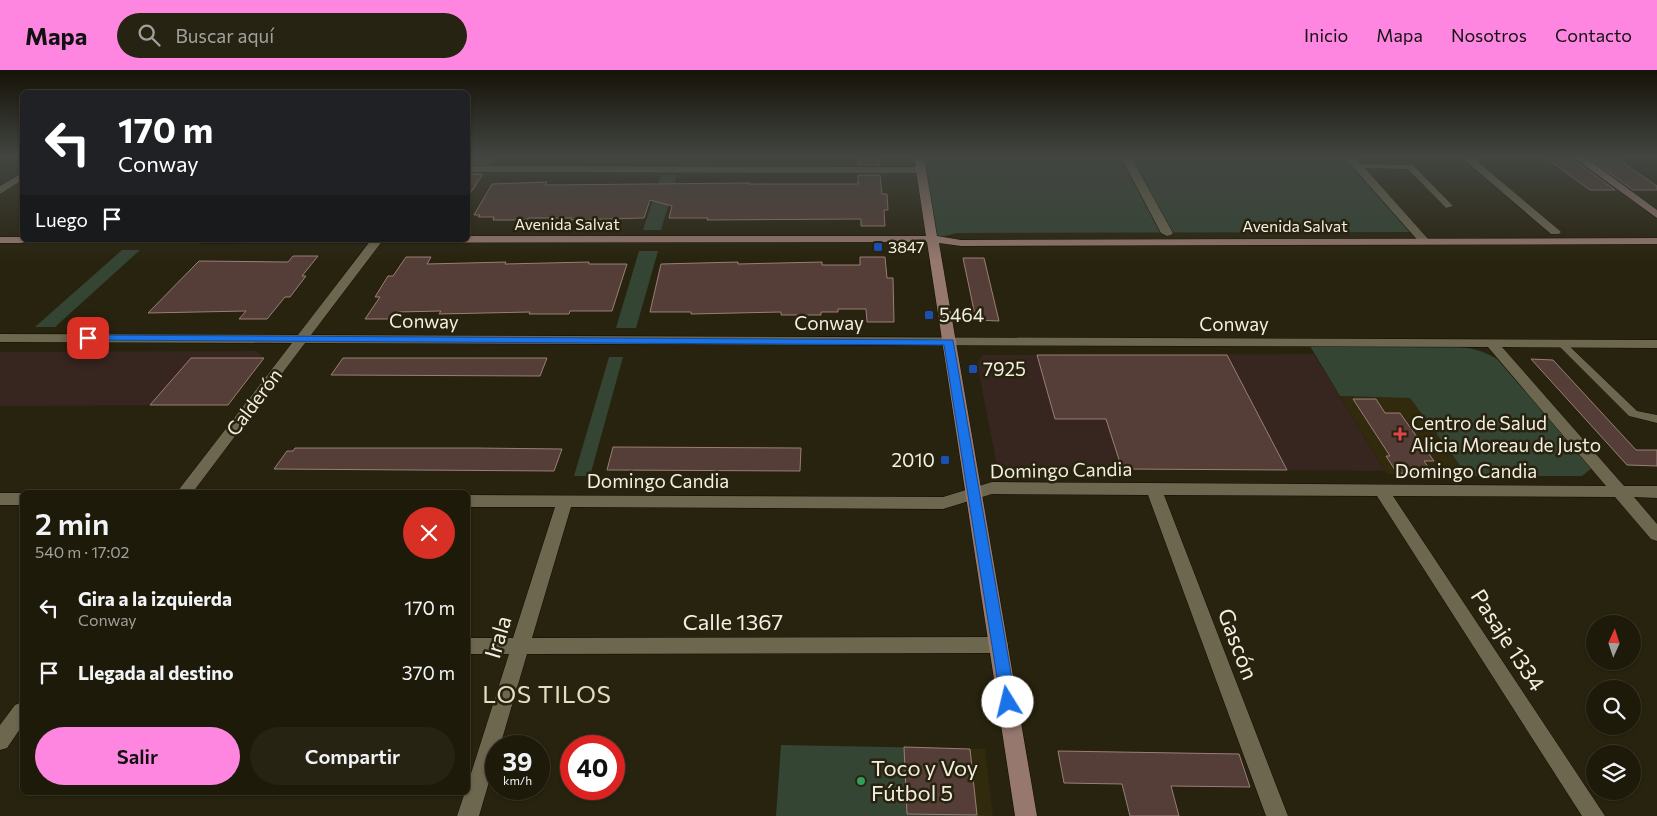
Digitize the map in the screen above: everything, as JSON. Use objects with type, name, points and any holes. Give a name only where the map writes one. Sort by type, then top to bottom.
[{"type":"street","points":[[925,192],[1026,816]]},
{"type":"street","points":[[1145,192],[1169,237]]},
{"type":"street","points":[[1380,192],[1425,242]]},
{"type":"street","points":[[1507,192],[1555,232]]},
{"type":"street","points":[[1625,192],[1657,215]]},
{"type":"street","name":"Avenida Salvat","points":[[470,240],[933,239],[961,243],[1415,232],[1657,231]]},
{"type":"street","name":"Avenida Salvat","points":[[1169,237],[1425,242],[1657,241]]},
{"type":"street","points":[[0,240],[20,240]]},
{"type":"street","name":"Calderón","points":[[187,490],[375,242]]},
{"type":"street","name":"Conway","points":[[0,338],[1657,344]]},
{"type":"street","points":[[1492,344],[1657,535]]},
{"type":"street","name":"Domingo Candia","points":[[470,501],[943,502],[992,488],[1657,492]]},
{"type":"street","name":"Gascón","points":[[1154,489],[1277,816]]},
{"type":"street","name":"Pasaje 1334","points":[[1381,490],[1594,816]]},
{"type":"street","points":[[0,499],[20,499]]},
{"type":"street","name":"Irala","points":[[468,816],[565,501]]},
{"type":"street","name":"Calle 1367","points":[[470,646],[999,645]]},
{"type":"street","points":[[0,741],[20,714]]},
{"type":"lane","points":[[1435,192],[1449,206]]},
{"type":"lane","points":[[1562,344],[1632,414],[1657,418]]},
{"type":"shaded area","points":[[256,351],[264,358],[228,405],[0,406],[0,352]]},
{"type":"shaded area","points":[[1314,354],[1385,471],[1007,467],[996,461],[977,363],[983,355]]},
{"type":"shaded area","name":"Centro de Salud Alicia Moreau de Justo","points":[[1340,396],[1410,398],[1468,476],[1387,474]]},
{"type":"shaded area","points":[[940,748],[985,749],[993,816],[945,815]]},
{"type":"green space","points":[[655,192],[672,192],[661,230],[643,230]]},
{"type":"green space","points":[[925,192],[1380,192],[1415,232],[957,233],[933,239]]},
{"type":"green space","points":[[122,250],[140,250],[55,327],[35,327]]},
{"type":"green space","points":[[639,251],[658,251],[636,328],[616,328]]},
{"type":"green space","points":[[1310,346],[1458,347],[1474,349],[1488,354],[1497,359],[1592,468],[1582,476],[1468,476],[1410,398],[1340,396]]},
{"type":"green space","points":[[609,357],[623,357],[590,476],[574,476]]},
{"type":"green space","name":"Toco y Voy Fútbol 5","points":[[781,745],[940,748],[945,814],[993,816],[776,816]]},
{"type":"building","points":[[487,192],[882,192],[882,194],[887,194],[888,210],[884,210],[885,226],[861,226],[861,219],[707,220],[708,218],[669,218],[672,206],[650,200],[644,218],[571,220],[572,218],[528,218],[527,220],[493,220],[494,217],[478,217],[480,215],[474,215]]},
{"type":"building","points":[[293,256],[318,256],[302,276],[306,276],[290,297],[285,297],[267,319],[239,319],[246,311],[148,313],[199,261],[288,262]]},
{"type":"building","points":[[406,257],[431,257],[427,264],[589,262],[589,264],[627,264],[612,311],[570,311],[569,314],[529,314],[530,312],[439,314],[441,311],[397,312],[392,319],[365,319],[380,297],[375,297],[388,276],[393,276]]},
{"type":"building","points":[[860,257],[885,257],[887,278],[893,278],[894,322],[867,322],[866,309],[838,309],[838,312],[821,312],[821,315],[781,315],[781,312],[691,314],[691,312],[650,312],[661,264],[822,262],[822,265],[860,265]]},
{"type":"building","points":[[963,258],[984,258],[999,321],[976,320]]},
{"type":"building","points":[[1037,355],[1227,355],[1287,470],[1122,469],[1106,419],[1055,419]]},
{"type":"building","points":[[191,358],[264,358],[228,405],[150,405]]},
{"type":"building","points":[[343,358],[547,358],[540,376],[331,375]]},
{"type":"building","points":[[1531,359],[1553,360],[1636,450],[1657,450],[1657,466],[1627,465]]},
{"type":"building","points":[[1353,399],[1376,399],[1385,413],[1400,413],[1434,461],[1424,461],[1433,474],[1397,473],[1386,456],[1390,456]]},
{"type":"building","points":[[613,447],[801,448],[800,471],[607,470]]},
{"type":"building","points":[[295,448],[562,449],[554,471],[274,469],[287,451],[293,451]]},
{"type":"building","points":[[904,747],[970,749],[977,815],[907,814]]},
{"type":"building","points":[[1058,751],[1239,754],[1250,787],[1171,786],[1179,816],[1130,816],[1122,784],[1064,783]]},
{"type":"place","name":"3847","points":[[878,247]]},
{"type":"place","name":"5464","points":[[929,315]]},
{"type":"place","name":"7925","points":[[973,369]]},
{"type":"place","name":"Centro de Salud Alicia Moreau de Justo","points":[[1400,434]]},
{"type":"place","name":"2010","points":[[945,460]]},
{"type":"place","name":"Toco y Voy Fútbol 5","points":[[861,781]]},
{"type":"district","name":"LOS TILOS","points":[[547,695]]},
{"type":"route","points":[[88,338],[949,342],[1008,702]]}]
